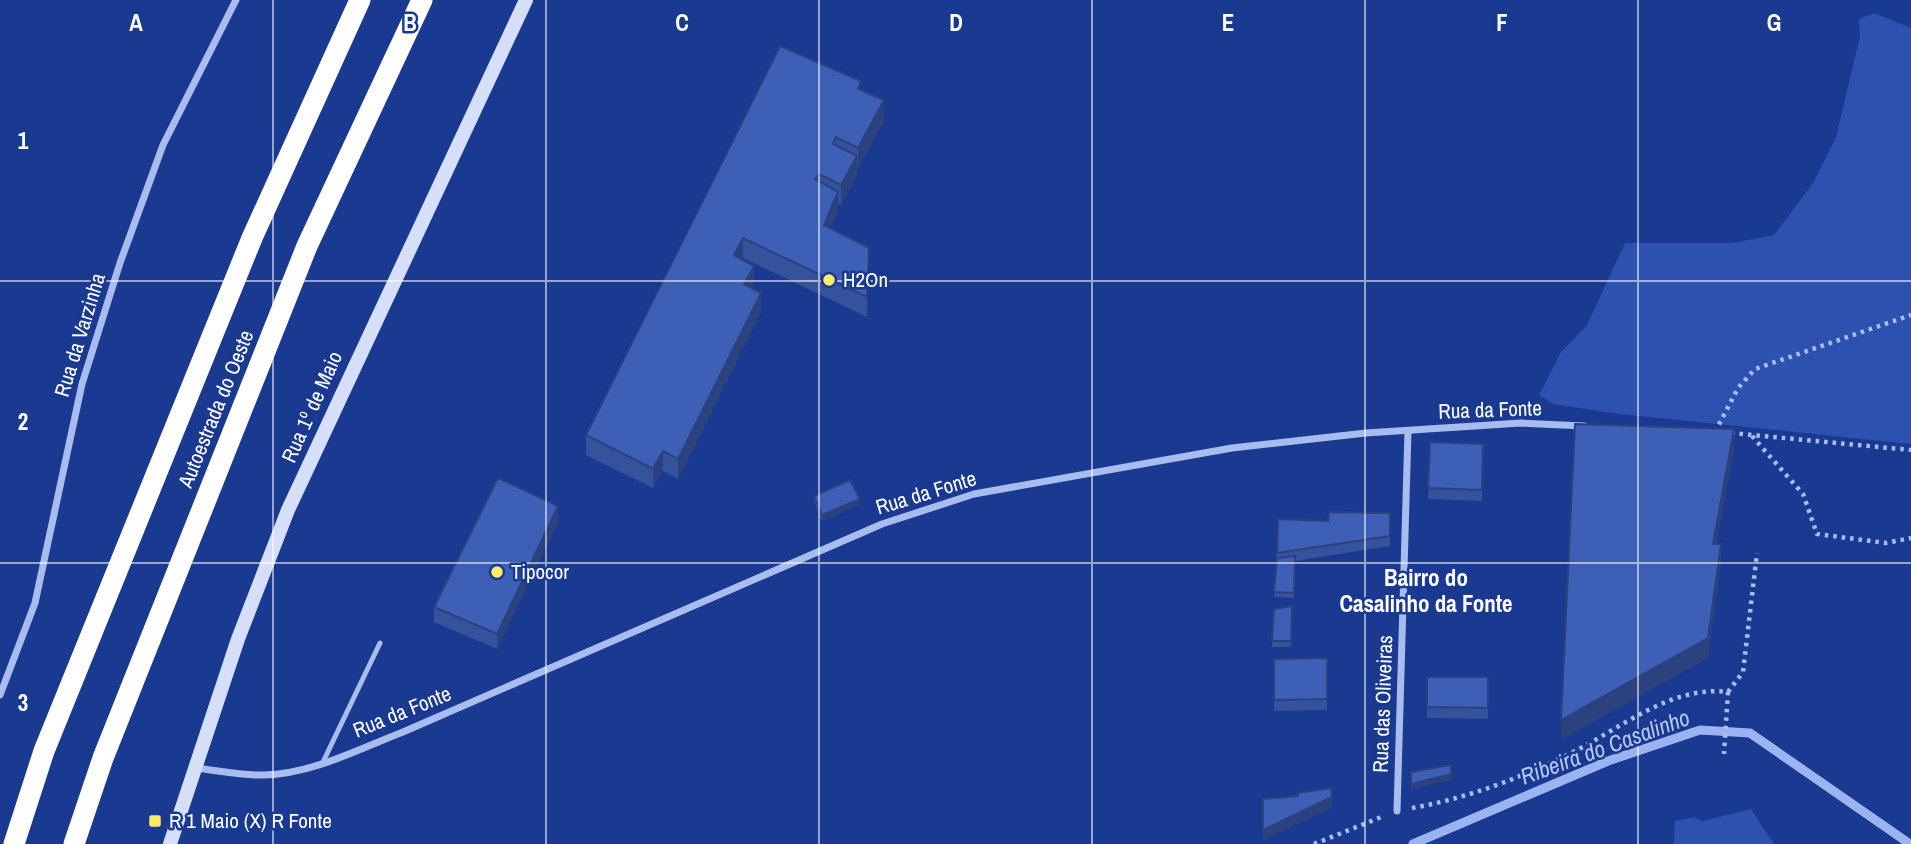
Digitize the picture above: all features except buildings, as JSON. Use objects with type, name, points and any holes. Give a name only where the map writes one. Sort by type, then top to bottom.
[{"type":"highway","name":"Autoestrada do Oeste","points":[[14,844],[49,738],[252,238],[360,0]]},
{"type":"highway","name":"Autoestrada do Oeste","points":[[74,844],[103,758],[307,246],[422,0]]},
{"type":"street","name":"Rua da Varzinha","points":[[0,695],[35,603],[82,384],[120,263],[163,145],[236,0]]},
{"type":"street","name":"Rua 1º de Maio","points":[[170,844],[238,639],[289,510],[526,0]]},
{"type":"street","name":"Rua da Fonte","points":[[194,768],[261,776],[291,773],[323,762],[403,733],[882,524],[974,494],[1232,448],[1521,423],[1590,426]]},
{"type":"street","name":"Rua das Oliveiras","points":[[1397,811],[1408,431]]},
{"type":"lane","points":[[323,762],[380,643]]},
{"type":"path","points":[[1911,315],[1755,369],[1738,388],[1714,432],[1911,450]]},
{"type":"path","points":[[1751,435],[1803,494],[1816,534],[1886,543],[1911,538]]},
{"type":"path","points":[[1724,754],[1728,692],[1743,672],[1757,553]]},
{"type":"path","points":[[1513,778],[1575,751],[1641,713],[1710,690],[1728,692]]},
{"type":"shaded area","points":[[1874,13],[1911,28],[1911,444],[1619,414],[1553,404],[1539,395],[1561,352],[1587,325],[1625,243],[1732,243],[1774,235],[1813,183],[1836,137],[1860,36],[1859,19]]},
{"type":"shaded area","points":[[1751,809],[1774,844],[1674,844],[1675,821],[1694,817],[1703,821]]},
{"type":"waterway","name":"Ribeira do Casalinho","points":[[1413,844],[1608,761],[1700,730],[1750,733],[1910,844]]},
{"type":"place","name":"H2On","points":[[829,280]]},
{"type":"place","name":"Tipocor","points":[[497,572]]},
{"type":"place","name":"R 1 Maio (X) R Fonte","points":[[155,821]]},
{"type":"district","name":"Bairro do Casalinho da Fonte","points":[[1426,591]]}]
